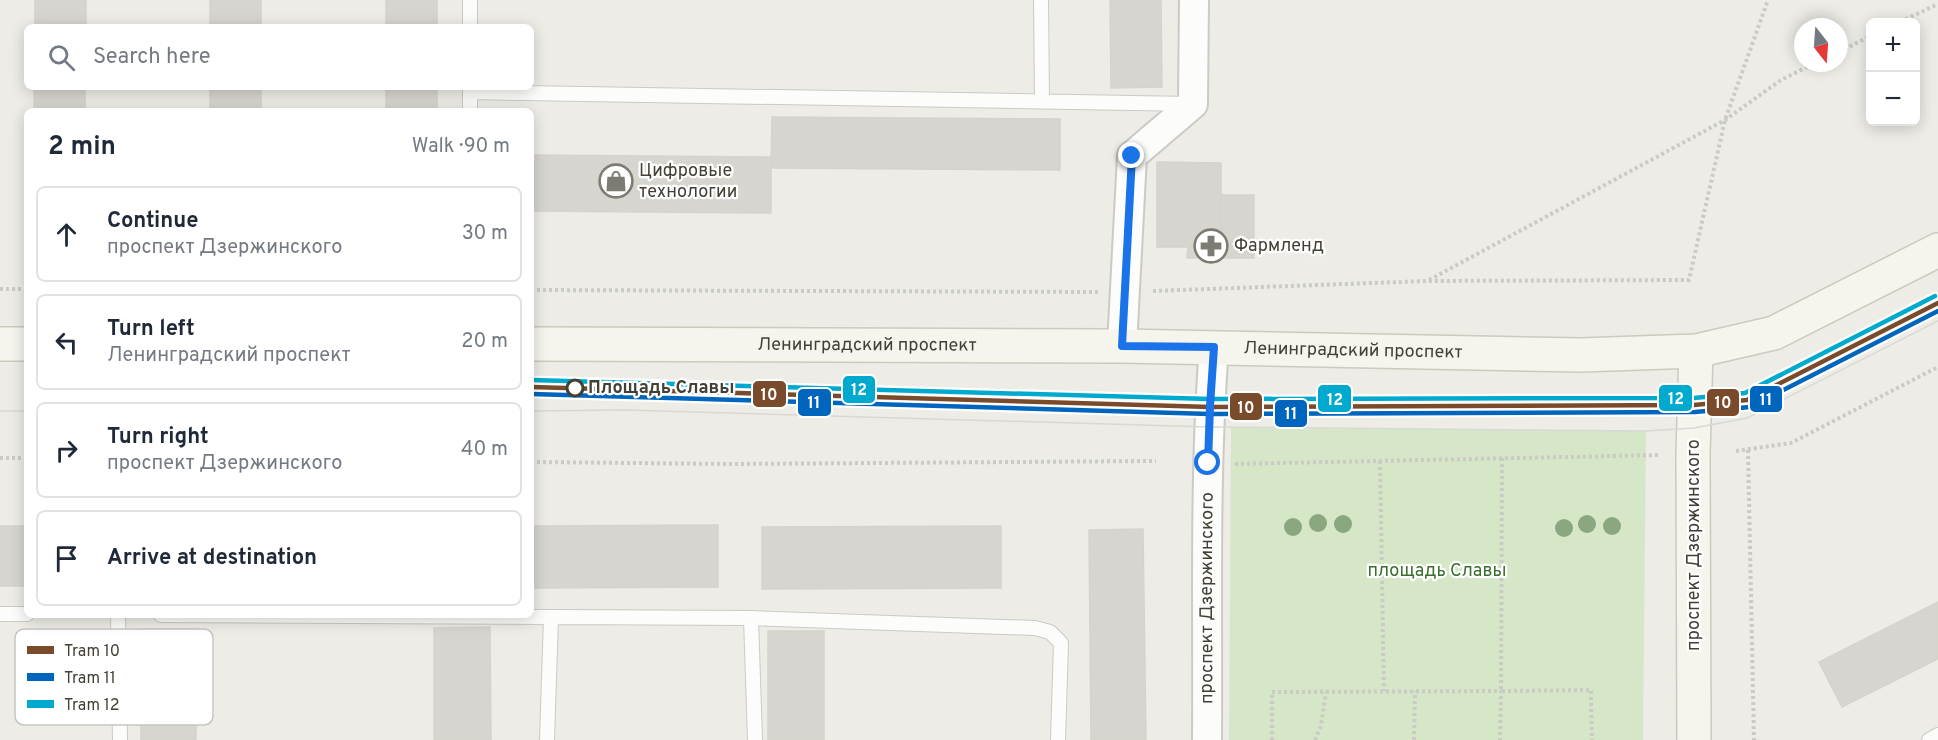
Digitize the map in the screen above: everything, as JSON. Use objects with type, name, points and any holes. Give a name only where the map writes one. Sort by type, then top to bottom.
[{"type":"main road","name":"Ленинградский проспект","points":[[534,344],[1122,346],[1581,355],[1696,351],[1774,333],[1938,250]]},
{"type":"main road","points":[[0,344],[24,344]]},
{"type":"main road","name":"проспект Дзержинского","points":[[1694,740],[1693,454],[1696,351]]},
{"type":"street","points":[[1122,346],[1132,156],[1193,104],[1194,0]]},
{"type":"street","name":"проспект Дзержинского","points":[[1207,740],[1208,463],[1214,347]]},
{"type":"lane","points":[[470,0],[470,24]]},
{"type":"lane","points":[[1041,0],[1041,101]]},
{"type":"lane","points":[[470,108],[470,90],[1193,104]]},
{"type":"lane","points":[[0,614],[24,614]]},
{"type":"lane","points":[[534,618],[751,618],[1035,628],[1050,632],[1060,643],[1058,740]]},
{"type":"lane","points":[[547,740],[551,618]]},
{"type":"lane","points":[[751,618],[755,740]]},
{"type":"lane","points":[[120,725],[120,740]]},
{"type":"lane","points":[[1929,740],[1938,735]]},
{"type":"path","points":[[1689,280],[1725,120],[1768,0]]},
{"type":"path","points":[[1908,18],[1938,4]]},
{"type":"path","points":[[1848,47],[1866,38]]},
{"type":"path","points":[[1427,281],[1725,120],[1780,80],[1796,72]]},
{"type":"path","points":[[0,290],[24,290]]},
{"type":"path","points":[[1736,451],[1791,443],[1938,367]]},
{"type":"path","points":[[1748,450],[1754,740]]},
{"type":"path","points":[[1232,464],[1660,455]]},
{"type":"path","points":[[0,458],[24,458]]},
{"type":"path","points":[[1500,740],[1502,458]]},
{"type":"path","points":[[534,462],[741,464],[1156,461]]},
{"type":"path","points":[[1380,461],[1384,692]]},
{"type":"path","points":[[1272,740],[1272,692],[1591,690],[1592,740]]},
{"type":"path","points":[[1414,740],[1415,691]]},
{"type":"path","points":[[1316,740],[1322,726],[1326,692]]},
{"type":"green space","name":"площадь Славы","points":[[1231,428],[1646,431],[1643,740],[1229,740]]},
{"type":"building","points":[[35,0],[86,0],[86,24],[35,24]]},
{"type":"building","points":[[210,0],[261,0],[261,24],[210,24]]},
{"type":"building","points":[[386,0],[437,0],[437,24],[386,24]]},
{"type":"building","points":[[1110,0],[1161,0],[1162,87],[1111,88]]},
{"type":"building","points":[[34,90],[85,90],[85,108],[34,108]]},
{"type":"building","points":[[210,90],[261,90],[261,108],[210,108]]},
{"type":"building","points":[[386,90],[437,90],[437,108],[386,108]]},
{"type":"building","points":[[772,117],[1060,119],[1060,170],[771,168]]},
{"type":"building","points":[[534,155],[771,157],[771,213],[534,211]]},
{"type":"building","points":[[1157,162],[1221,163],[1221,247],[1157,247]]},
{"type":"building","points":[[1221,195],[1254,195],[1254,258],[1187,258],[1188,247],[1221,247]]},
{"type":"building","points":[[718,525],[718,587],[534,588],[534,526]]},
{"type":"building","points":[[0,526],[24,526],[24,586],[0,586]]},
{"type":"building","points":[[1001,526],[1001,588],[762,589],[762,527]]},
{"type":"building","points":[[1143,529],[1146,740],[1091,740],[1089,530]]},
{"type":"building","points":[[1938,602],[1938,659],[1842,707],[1819,662]]},
{"type":"building","points":[[490,627],[491,740],[434,740],[434,628]]},
{"type":"building","points":[[768,631],[824,631],[824,740],[768,740]]},
{"type":"building","points":[[141,725],[196,725],[196,740],[141,740]]},
{"type":"tram line","name":"12","points":[[534,380],[1210,399],[1694,398],[1745,393],[1935,296]]},
{"type":"tram line","name":"10","points":[[534,387],[1210,407],[1694,405],[1747,400],[1938,303]]},
{"type":"tram line","name":"11","points":[[534,394],[1210,414],[1695,412],[1750,407],[1938,311]]},
{"type":"tram line","points":[[534,411],[626,410],[1209,427],[1646,431],[1694,428],[1747,418],[1938,321]]},
{"type":"tram line","points":[[0,411],[24,411]]},
{"type":"place","name":"Цифровые технологии","points":[[616,181]]},
{"type":"place","name":"Фармленд","points":[[1211,246]]},
{"type":"place","name":"Площадь Славы","points":[[575,388]]},
{"type":"route","points":[[1132,156],[1122,346],[1214,347],[1208,463]]}]
